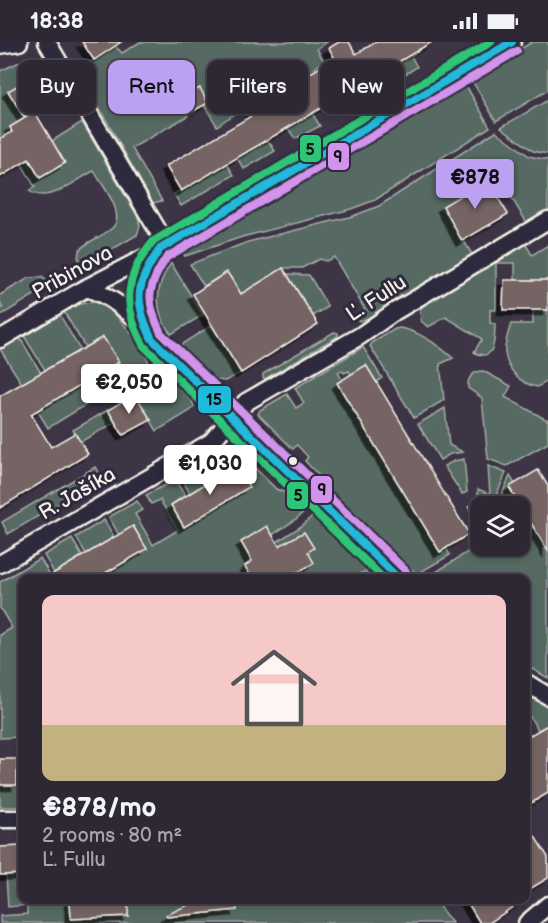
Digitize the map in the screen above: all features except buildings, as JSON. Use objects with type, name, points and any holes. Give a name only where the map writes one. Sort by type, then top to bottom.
[{"type":"street","points":[[0,45],[19,42]]},
{"type":"street","points":[[47,42],[163,247],[144,271],[140,280],[139,301],[152,339],[394,574]]},
{"type":"street","name":"Pribinova","points":[[0,339],[86,288],[163,247],[512,42]]},
{"type":"street","name":"Ľ. Fullu","points":[[231,417],[246,402],[360,336],[394,312],[548,220]]},
{"type":"street","points":[[86,288],[115,300],[146,327]]},
{"type":"street","name":"R. Jašíka","points":[[0,564],[211,442],[231,417]]},
{"type":"street","points":[[530,685],[548,696]]},
{"type":"street","points":[[0,819],[18,819]]},
{"type":"street","points":[[527,923],[548,905]]},
{"type":"green space","points":[[140,42],[327,42],[317,49],[323,60],[320,60],[320,64],[315,68],[320,76],[320,100],[308,80],[308,60],[207,60],[207,100],[200,88],[195,91],[195,60],[108,60],[108,114],[191,114],[132,148],[162,201],[153,203],[96,102],[96,60],[93,60],[115,46],[122,53]]},
{"type":"green space","points":[[396,42],[416,42],[420,50],[411,56],[417,67],[404,75],[405,59]]},
{"type":"green space","points":[[532,42],[548,42],[548,90],[496,121],[471,79]]},
{"type":"green space","points":[[18,63],[18,86],[9,91],[18,107],[18,114],[22,114],[24,118],[10,127],[12,132],[0,139],[0,71]]},
{"type":"green space","points":[[464,82],[490,127],[375,200],[351,209],[242,237],[185,256],[182,251],[212,230]]},
{"type":"green space","points":[[548,100],[548,154],[533,151],[501,127]]},
{"type":"green space","points":[[312,113],[320,126],[295,139],[288,128]]},
{"type":"green space","points":[[210,114],[234,114],[217,126]]},
{"type":"green space","points":[[264,114],[280,114],[288,128],[276,135]]},
{"type":"green space","points":[[82,122],[138,217],[140,226],[137,235],[85,265],[78,260],[79,250],[111,229],[117,216],[112,200],[94,171],[63,189],[45,195],[29,191],[35,187],[22,164],[29,160],[40,178],[65,163],[52,141]]},
{"type":"green space","points":[[496,131],[529,156],[548,160],[548,211],[527,223],[497,174],[443,206],[473,256],[368,318],[360,321],[354,318],[366,311],[334,257],[326,261],[319,259],[302,268],[283,268],[241,294],[227,272],[204,286],[190,264],[248,242],[353,216],[379,206]]},
{"type":"green space","points":[[268,140],[275,151],[244,169],[237,158]]},
{"type":"green space","points":[[227,164],[234,175],[181,206],[174,194]]},
{"type":"green space","points":[[525,243],[532,255],[548,245],[548,280],[515,280],[515,263],[496,263],[496,310],[490,310],[490,323],[495,324],[495,336],[492,348],[486,355],[474,352],[482,339],[446,317],[428,327],[421,321],[420,310],[424,303]]},
{"type":"green space","points":[[171,263],[203,315],[171,334],[161,317],[158,298],[162,280]]},
{"type":"green space","points":[[287,274],[309,275],[328,307],[313,316]]},
{"type":"green space","points":[[42,277],[51,285],[0,316],[0,309],[3,308],[0,295],[29,278]]},
{"type":"green space","points":[[94,302],[109,310],[121,321],[145,354],[149,366],[48,428],[37,410],[118,363],[103,337],[85,347],[64,312],[79,304]]},
{"type":"green space","points":[[533,310],[548,310],[548,381],[537,387],[526,383],[516,375],[505,353],[511,324],[533,324]]},
{"type":"green space","points":[[60,315],[80,350],[45,370],[24,336]]},
{"type":"green space","points":[[212,325],[241,373],[225,381],[217,380],[180,345]]},
{"type":"green space","points":[[400,328],[428,339],[453,358],[440,364],[444,400],[414,418],[370,346]]},
{"type":"green space","points":[[334,332],[338,333],[338,336],[265,379],[263,378],[263,374]]},
{"type":"green space","points":[[20,338],[41,373],[22,384],[0,349]]},
{"type":"green space","points":[[363,347],[382,378],[376,382],[351,375],[349,371],[344,373],[342,370],[338,372],[342,380],[338,383],[440,551],[446,548],[450,555],[417,574],[318,480],[320,477],[305,461],[308,457],[297,445],[293,449],[258,414],[260,410],[287,394],[296,408],[304,403],[295,388]]},
{"type":"green space","points":[[483,371],[511,386],[505,397],[548,419],[548,443],[507,466],[488,459],[482,398],[468,388],[471,376]]},
{"type":"green space","points":[[167,374],[192,401],[194,407],[157,431],[135,394]]},
{"type":"green space","points":[[445,408],[449,445],[463,452],[450,454],[440,460],[418,424]]},
{"type":"green space","points":[[108,410],[116,422],[80,442],[73,430]]},
{"type":"green space","points":[[233,446],[276,489],[302,500],[309,507],[295,520],[272,535],[255,556],[300,527],[316,513],[380,574],[367,574],[365,571],[360,574],[104,574],[146,549],[133,526],[119,535],[109,517],[137,501],[142,510],[135,514],[153,545],[178,530],[160,500],[151,504],[146,495],[175,480],[185,495],[171,505],[184,527],[249,487],[236,465],[222,473],[212,458]]},
{"type":"green space","points":[[464,459],[467,492],[462,494],[444,466]]},
{"type":"green space","points":[[207,461],[217,476],[190,493],[180,477]]},
{"type":"green space","points":[[488,466],[506,473],[496,496],[478,496],[478,489],[490,494]]},
{"type":"green space","points":[[95,467],[102,478],[8,534],[2,522]]},
{"type":"green space","points":[[510,476],[515,484],[510,488],[515,496],[501,496]]},
{"type":"green space","points":[[104,520],[114,537],[86,554],[76,537]]},
{"type":"green space","points":[[530,521],[548,551],[548,678],[530,668],[530,574],[433,574],[470,550],[470,556],[530,556]]},
{"type":"green space","points":[[72,539],[82,556],[54,573],[44,555]]},
{"type":"green space","points":[[40,558],[49,574],[18,574],[18,737],[0,738],[0,635],[12,628],[0,608],[0,582]]},
{"type":"green space","points":[[530,697],[548,706],[548,730],[545,726],[538,730],[530,717]]},
{"type":"green space","points":[[18,772],[18,807],[0,807],[0,785],[17,785]]},
{"type":"green space","points":[[18,874],[18,904],[70,904],[71,919],[128,916],[128,904],[190,904],[188,905],[191,915],[214,912],[210,904],[437,904],[452,923],[0,923],[0,916],[27,914],[27,905],[8,907],[6,875]]},
{"type":"transit line","name":"5","points":[[379,574],[144,346],[132,318],[130,305],[132,279],[137,266],[154,241],[491,42]]},
{"type":"transit line","name":"15","points":[[394,574],[152,339],[142,313],[140,292],[146,272],[160,249],[512,42]]},
{"type":"transit line","name":"9","points":[[406,571],[161,333],[152,311],[150,294],[155,277],[167,257],[517,51]]}]
